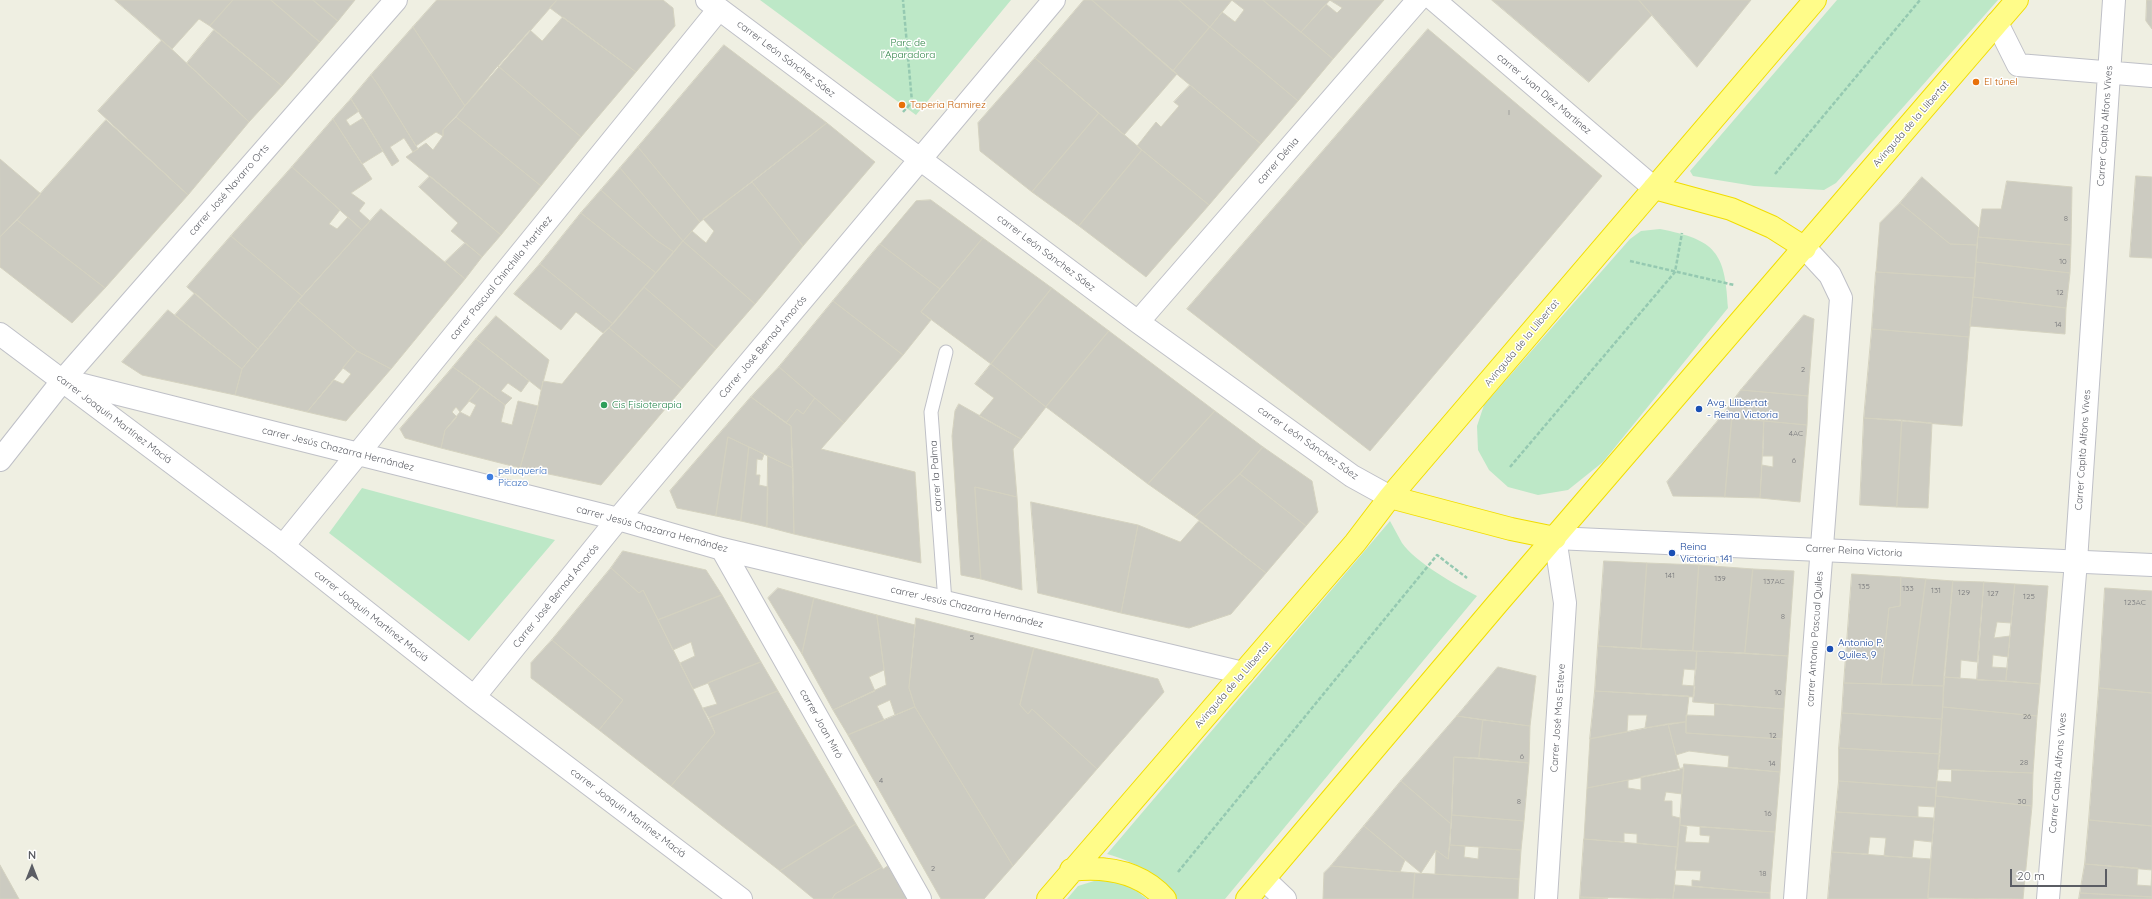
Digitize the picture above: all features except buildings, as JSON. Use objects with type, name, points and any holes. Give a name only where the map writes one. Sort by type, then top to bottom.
[{"type":"highway","name":"Avinguda de la Llibertat","points":[[1048,899],[1071,870],[1244,673],[1355,543],[1390,497],[1815,0]]},
{"type":"highway","name":"Avinguda de la Llibertat","points":[[1247,899],[1265,880],[1555,538],[2017,0]]},
{"type":"highway","points":[[1654,188],[1731,209],[1772,227],[1805,248]]},
{"type":"highway","points":[[1390,497],[1511,529],[1555,538]]},
{"type":"highway","points":[[1071,870],[1095,867],[1118,871],[1140,879],[1166,899]]},
{"type":"street","name":"carrer José Navarro Orts","points":[[0,460],[63,380],[396,0]]},
{"type":"street","name":"Carrer José Bernad Amorós","points":[[474,697],[618,519],[1054,0]]},
{"type":"street","name":"carrer Dénia","points":[[1138,322],[1418,0]]},
{"type":"street","name":"carrer Juan Díez Martínez","points":[[1434,0],[1654,188]]},
{"type":"street","name":"Carrer Capità Alfons Vives","points":[[2048,899],[2076,561],[2114,0]]},
{"type":"street","name":"carrer León Sánchez Sáez","points":[[713,4],[1138,322],[1352,476],[1390,497]]},
{"type":"street","name":"carrer Pascual Chinchilla Martínez","points":[[283,546],[358,454],[713,4]]},
{"type":"street","points":[[1997,23],[2018,65],[2152,76]]},
{"type":"street","name":"carrer Antonio Pascual Quiles","points":[[1795,899],[1841,298],[1830,275],[1805,248]]},
{"type":"street","name":"carrer Joaquín Martínez Maciá","points":[[0,334],[283,546],[474,697],[741,899]]},
{"type":"street","name":"carrer Jesús Chazarra Hernández","points":[[63,380],[618,519],[722,549],[1244,673]]},
{"type":"street","name":"Carrer Reina Victoria","points":[[1555,538],[2152,565]]},
{"type":"street","name":"Carrer José Mas Esteve","points":[[1546,899],[1565,603],[1555,538]]},
{"type":"street","name":"carrer Joan Miró","points":[[722,549],[920,899]]},
{"type":"street","points":[[1265,880],[1285,899]]},
{"type":"lane","name":"carrer la Palma","points":[[945,602],[931,412],[946,352]]},
{"type":"path","points":[[886,134],[912,102],[904,0]]},
{"type":"path","points":[[1775,174],[1920,0]]},
{"type":"path","points":[[1510,467],[1675,272],[1682,233]]},
{"type":"path","points":[[1598,254],[1766,293]]},
{"type":"path","points":[[1176,873],[1437,555],[1467,578]]},
{"type":"green space","name":"Parc de l'Aparadora","points":[[760,0],[1011,0],[916,115]]},
{"type":"green space","points":[[1837,0],[1998,0],[1836,183],[1824,190],[1754,186],[1693,176],[1690,171]]},
{"type":"green space","points":[[1660,229],[1694,238],[1705,244],[1714,252],[1720,261],[1724,274],[1727,289],[1728,308],[1603,462],[1568,490],[1538,495],[1508,487],[1489,470],[1478,450],[1477,426],[1484,405],[1630,239],[1641,231]]},
{"type":"green space","points":[[362,488],[555,540],[469,641],[329,533]]},
{"type":"green space","points":[[1390,521],[1402,543],[1416,558],[1447,579],[1477,596],[1225,899],[1177,899],[1163,883],[1146,870],[1128,861],[1107,854]]},
{"type":"green space","points":[[1094,881],[1116,882],[1128,886],[1147,899],[1067,899],[1078,886]]},
{"type":"place","name":"El túnel","points":[[1976,82]]},
{"type":"place","name":"Taperia Ramirez","points":[[902,105]]},
{"type":"place","name":"Cis Fisioterapia","points":[[604,405]]},
{"type":"place","name":"Avg. Llibertat - Reina Victoria","points":[[1699,409]]},
{"type":"place","name":"peluquería Picazo","points":[[490,477]]},
{"type":"place","name":"Reina Victoria, 141","points":[[1672,553]]},
{"type":"place","name":"Antonio P. Quiles, 9","points":[[1830,649]]}]
